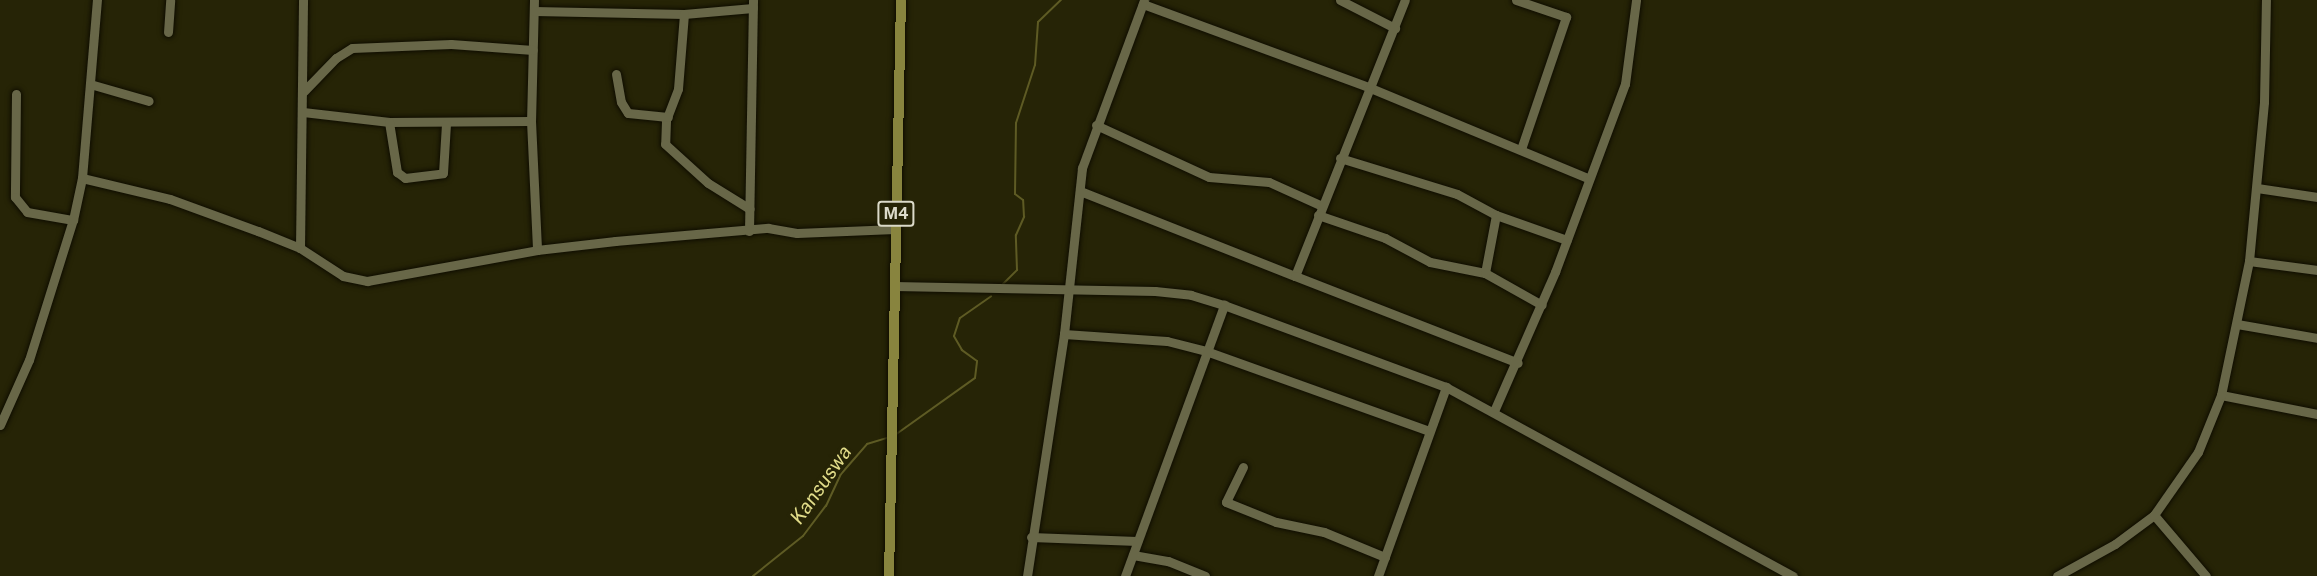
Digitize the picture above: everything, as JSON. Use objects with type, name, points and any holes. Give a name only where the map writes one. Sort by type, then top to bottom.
[{"type":"main road","name":"M4","points":[[889,576],[901,0]]},
{"type":"street","points":[[0,425],[29,360],[73,220],[82,178],[97,0]]},
{"type":"street","points":[[168,32],[170,0]]},
{"type":"street","points":[[300,248],[303,0]]},
{"type":"street","points":[[534,0],[531,121],[537,250]]},
{"type":"street","points":[[1340,0],[1395,28]]},
{"type":"street","points":[[1295,276],[1368,87],[1405,0]]},
{"type":"street","points":[[1515,0],[1566,17],[1521,148]]},
{"type":"street","points":[[1494,411],[1518,363],[1542,305],[1625,84],[1636,0]]},
{"type":"street","points":[[2057,576],[2105,550],[2154,516],[2198,452],[2221,395],[2249,261],[2264,102],[2265,0]]},
{"type":"street","points":[[1027,576],[1031,537],[1064,334],[1067,290],[1084,159],[1144,2],[1368,87],[1521,148],[1588,178]]},
{"type":"street","points":[[534,11],[684,15],[753,4],[749,231]]},
{"type":"street","points":[[684,15],[677,98],[668,117],[668,150],[730,199],[750,209]]},
{"type":"street","points":[[303,91],[336,58],[352,48],[440,44],[533,50]]},
{"type":"street","points":[[616,74],[621,102],[628,113],[668,117]]},
{"type":"street","points":[[90,84],[149,101]]},
{"type":"street","points":[[16,94],[15,197],[27,212],[73,220]]},
{"type":"street","points":[[303,112],[389,122],[446,124],[531,121]]},
{"type":"street","points":[[389,122],[398,172],[405,178],[443,174],[446,124]]},
{"type":"street","points":[[1096,126],[1209,177],[1269,182],[1320,210],[1385,238],[1430,262],[1485,273],[1542,305]]},
{"type":"street","points":[[1340,158],[1457,194],[1496,215],[1567,240]]},
{"type":"street","points":[[82,178],[170,199],[300,248],[342,276],[367,281],[537,250],[749,231],[895,229]]},
{"type":"street","points":[[2257,188],[2317,197]]},
{"type":"street","points":[[1080,191],[1518,363]]},
{"type":"street","points":[[1485,273],[1496,215]]},
{"type":"street","points":[[2249,261],[2317,270]]},
{"type":"street","points":[[894,286],[1174,292],[1224,305],[1446,387],[1494,411],[1793,576]]},
{"type":"street","points":[[1125,576],[1224,305]]},
{"type":"street","points":[[2237,324],[2317,338]]},
{"type":"street","points":[[1064,334],[1167,341],[1206,351],[1429,431]]},
{"type":"street","points":[[1378,576],[1446,387]]},
{"type":"street","points":[[2221,395],[2317,414]]},
{"type":"street","points":[[1243,467],[1226,502],[1276,522],[1324,532],[1385,557]]},
{"type":"street","points":[[2154,516],[2206,576]]},
{"type":"street","points":[[1031,537],[1137,541]]},
{"type":"street","points":[[1133,555],[1172,562],[1205,576]]},
{"type":"waterway","name":"Kansuswa","points":[[1003,284],[1017,270],[1016,235],[1024,217],[1023,200],[1015,194],[1016,123],[1035,65],[1038,22],[1061,0]]},
{"type":"waterway","name":"Kansuswa","points":[[895,435],[975,378],[977,361],[962,350],[954,336],[960,318],[991,296]]},
{"type":"waterway","name":"Kansuswa","points":[[753,576],[803,536],[826,506],[841,474],[867,444],[887,438]]}]
